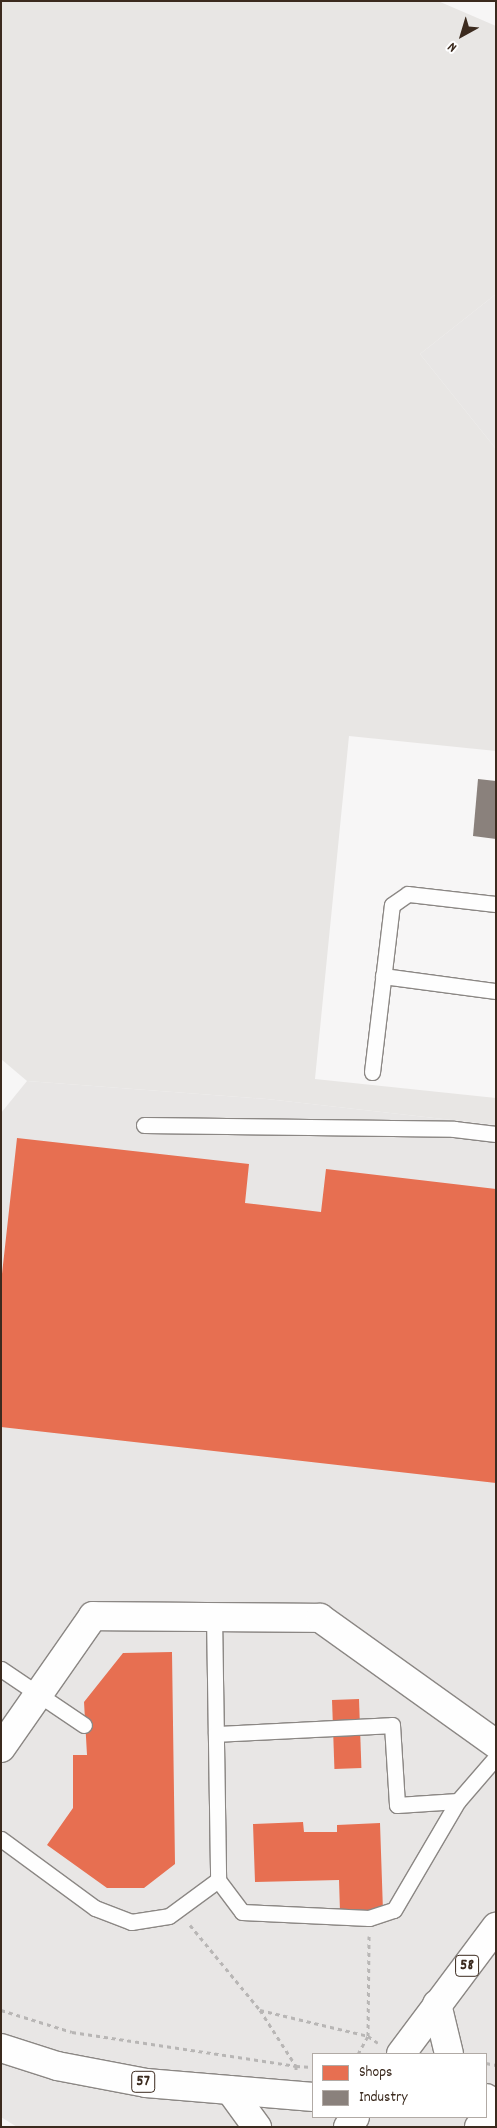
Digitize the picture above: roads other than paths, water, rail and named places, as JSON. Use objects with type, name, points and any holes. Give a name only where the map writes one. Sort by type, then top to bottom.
[{"type":"main road","points":[[1,1748],[93,1616],[214,1615],[320,1618],[496,1744]]},
{"type":"main road","name":"58","points":[[402,2053],[496,1927]]},
{"type":"main road","points":[[437,2004],[449,2053]]},
{"type":"main road","name":"57","points":[[1,2048],[93,2074],[146,2083],[312,2097]]},
{"type":"main road","points":[[230,2090],[258,2127]]},
{"type":"main road","points":[[479,2127],[496,2121]]},
{"type":"lane","points":[[372,1072],[390,917],[397,899],[408,894],[496,904]]},
{"type":"lane","points":[[383,976],[496,990]]},
{"type":"lane","points":[[144,1125],[454,1129],[496,1134]]},
{"type":"lane","points":[[214,1615],[218,1880],[242,1912],[369,1918],[394,1910],[458,1801],[496,1757]]},
{"type":"lane","points":[[1,1669],[84,1725]]},
{"type":"lane","points":[[216,1734],[392,1725],[397,1805],[458,1801]]},
{"type":"lane","points":[[1,1839],[109,1915],[131,1922],[145,1922],[178,1910],[218,1880]]}]
